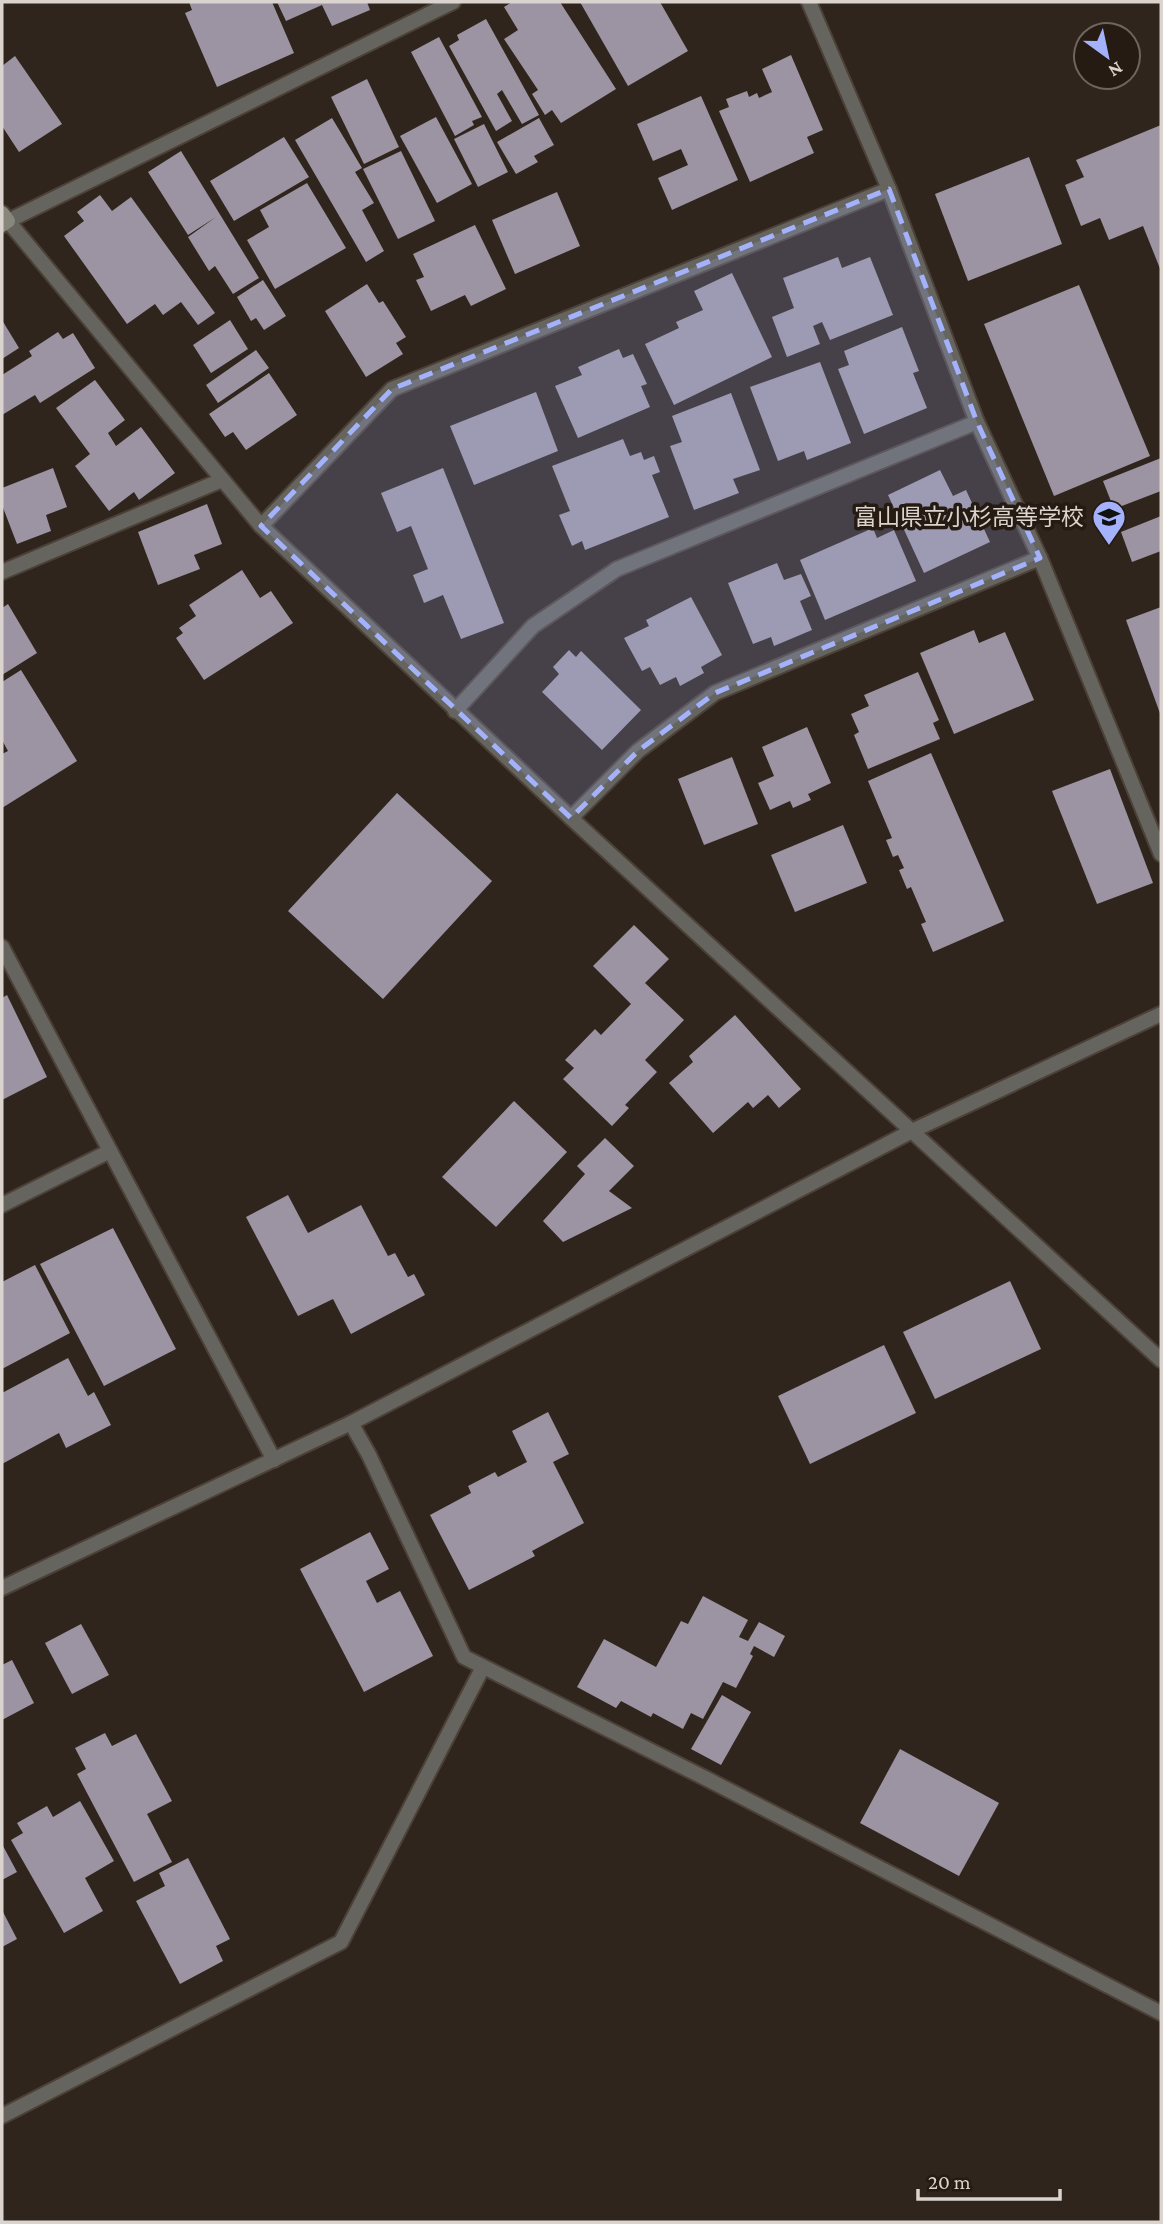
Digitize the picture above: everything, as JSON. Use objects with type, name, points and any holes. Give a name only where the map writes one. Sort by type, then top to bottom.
[{"type":"street","points":[[453,2],[4,219],[261,526],[571,818],[1161,1360]]},
{"type":"street","points":[[809,2],[889,189],[978,422],[1040,558],[1161,854]]},
{"type":"street","points":[[261,526],[392,389],[889,189]]},
{"type":"street","points":[[455,710],[533,626],[617,569],[978,422]]},
{"type":"street","points":[[2,572],[222,480]]},
{"type":"street","points":[[571,818],[638,751],[715,693],[1040,558]]},
{"type":"street","points":[[2,947],[274,1460]]},
{"type":"street","points":[[2,1588],[351,1423],[912,1131],[1161,1014]]},
{"type":"street","points":[[2,1205],[110,1151]]},
{"type":"street","points":[[351,1423],[369,1455],[464,1657],[1161,2013]]},
{"type":"street","points":[[2,2116],[341,1942],[483,1667]]},
{"type":"highlighted area","points":[[889,189],[977,422],[1040,558],[715,693],[638,751],[571,818],[261,526],[392,389]]},
{"type":"building","points":[[189,2],[272,2],[294,53],[217,87],[185,13],[192,10]]},
{"type":"building","points":[[277,2],[367,2],[370,10],[332,26],[322,5],[286,21]]},
{"type":"building","points":[[512,2],[560,2],[616,89],[561,123],[552,110],[545,115],[532,94],[538,90],[504,39],[518,30],[504,7]]},
{"type":"building","points":[[580,2],[660,2],[688,51],[628,86]]},
{"type":"building","points":[[486,19],[539,115],[522,124],[502,90],[497,94],[512,121],[496,131],[449,46],[459,40],[457,35]]},
{"type":"building","points":[[439,37],[482,117],[472,121],[474,125],[455,136],[411,52]]},
{"type":"building","points":[[791,55],[823,130],[807,137],[814,153],[750,182],[719,111],[729,107],[726,99],[747,91],[749,97],[757,93],[759,98],[772,92],[762,69]]},
{"type":"building","points":[[15,56],[62,124],[19,152],[2,126],[2,66]]},
{"type":"building","points":[[367,79],[399,147],[364,164],[331,97]]},
{"type":"building","points":[[701,96],[738,180],[672,210],[658,178],[688,165],[681,149],[653,161],[637,124]]},
{"type":"building","points":[[436,117],[472,184],[437,203],[400,136]]},
{"type":"building","points":[[332,118],[362,168],[355,172],[374,203],[362,210],[384,251],[366,262],[295,140]]},
{"type":"building","points":[[539,118],[554,145],[534,156],[538,162],[516,174],[497,142]]},
{"type":"building","points":[[484,124],[508,172],[478,187],[454,139]]},
{"type":"building","points":[[1161,125],[1161,271],[1143,226],[1109,240],[1100,218],[1081,226],[1065,185],[1084,177],[1076,160]]},
{"type":"building","points":[[284,137],[309,177],[234,221],[210,181]]},
{"type":"building","points":[[181,151],[259,278],[233,294],[215,266],[209,271],[188,237],[216,217],[188,235],[148,172]]},
{"type":"building","points":[[401,151],[435,221],[398,239],[363,169]]},
{"type":"building","points":[[1029,157],[1062,244],[968,281],[935,194]]},
{"type":"building","points":[[307,183],[346,248],[275,289],[247,240],[269,227],[260,210]]},
{"type":"building","points":[[557,192],[580,246],[515,274],[492,220]]},
{"type":"building","points":[[100,195],[112,211],[131,197],[215,313],[198,325],[181,302],[163,315],[155,304],[127,324],[64,236],[84,221],[77,212]]},
{"type":"building","points":[[475,225],[506,289],[471,306],[465,295],[431,311],[416,280],[424,277],[413,254]]},
{"type":"building","points":[[838,257],[842,268],[870,257],[893,315],[830,340],[822,322],[813,326],[820,344],[787,357],[772,317],[794,308],[783,278]]},
{"type":"building","points":[[732,273],[772,357],[674,405],[645,344],[679,328],[676,322],[703,310],[694,291]]},
{"type":"building","points":[[263,280],[286,316],[264,330],[256,318],[251,321],[237,297]]},
{"type":"building","points":[[367,284],[379,303],[383,301],[406,337],[396,343],[403,354],[366,377],[325,311]]},
{"type":"building","points":[[1079,285],[1150,456],[1054,496],[984,324]]},
{"type":"building","points":[[2,320],[19,348],[2,359]]},
{"type":"building","points":[[230,320],[248,349],[211,373],[193,345]]},
{"type":"building","points":[[902,327],[919,371],[913,373],[927,408],[864,434],[838,369],[849,365],[844,351]]},
{"type":"building","points":[[58,332],[63,339],[73,333],[95,368],[40,403],[35,395],[2,415],[2,375],[32,356],[29,351]]},
{"type":"building","points":[[619,349],[623,358],[633,354],[647,384],[641,386],[650,407],[578,438],[555,386],[582,375],[578,367]]},
{"type":"building","points":[[256,350],[269,368],[218,403],[206,385]]},
{"type":"building","points":[[820,362],[851,443],[807,460],[804,451],[778,461],[750,387]]},
{"type":"building","points":[[269,373],[297,415],[246,450],[233,432],[225,437],[209,414]]},
{"type":"building","points":[[95,380],[125,420],[108,433],[116,446],[141,427],[175,473],[139,500],[134,492],[109,511],[75,466],[90,454],[56,408]]},
{"type":"building","points":[[536,392],[558,451],[474,485],[450,426]]},
{"type":"building","points":[[731,393],[760,470],[733,479],[739,493],[694,510],[670,446],[682,442],[672,416]]},
{"type":"building","points":[[623,439],[630,456],[641,452],[644,460],[654,456],[660,472],[652,475],[669,517],[585,550],[582,541],[572,546],[559,515],[570,511],[552,466]]},
{"type":"building","points":[[1161,458],[1161,491],[1114,509],[1103,481]]},
{"type":"building","points":[[53,468],[67,507],[46,515],[51,531],[17,544],[2,505],[2,488]]},
{"type":"building","points":[[443,468],[504,623],[461,639],[443,595],[424,603],[413,575],[428,569],[411,526],[397,532],[381,493]]},
{"type":"building","points":[[940,470],[953,496],[966,490],[990,542],[924,573],[888,495]]},
{"type":"building","points":[[207,504],[222,544],[194,555],[200,569],[158,585],[138,532]]},
{"type":"building","points":[[1161,516],[1161,551],[1132,562],[1121,532]]},
{"type":"building","points":[[873,528],[877,538],[894,530],[916,581],[825,620],[800,560]]},
{"type":"building","points":[[777,563],[784,580],[801,574],[811,596],[800,601],[812,630],[774,646],[771,637],[753,644],[728,583]]},
{"type":"building","points":[[242,570],[260,598],[271,591],[293,623],[204,680],[176,638],[183,633],[179,628],[196,616],[189,605]]},
{"type":"building","points":[[691,597],[722,655],[701,667],[704,673],[680,686],[676,677],[660,685],[650,667],[642,671],[624,638],[649,626],[646,620]]},
{"type":"building","points":[[8,604],[37,653],[2,675],[2,608]]},
{"type":"building","points":[[1161,607],[1161,716],[1126,620]]},
{"type":"building","points":[[974,630],[979,643],[1005,632],[1034,700],[954,734],[920,653]]},
{"type":"building","points":[[569,650],[576,657],[581,651],[641,710],[602,750],[542,692],[559,674],[553,667]]},
{"type":"building","points":[[21,670],[77,761],[2,808],[2,754],[8,751],[2,740],[2,682]]},
{"type":"building","points":[[918,672],[939,720],[933,723],[940,739],[868,769],[854,735],[859,732],[851,714],[869,706],[864,695]]},
{"type":"building","points":[[807,727],[831,783],[808,794],[811,800],[793,808],[790,801],[770,810],[758,783],[774,776],[762,747]]},
{"type":"building","points":[[931,753],[1004,921],[933,952],[921,924],[926,922],[911,887],[907,889],[899,870],[904,868],[898,855],[893,857],[886,840],[892,838],[868,781]]},
{"type":"building","points":[[732,757],[758,824],[704,845],[678,779]]},
{"type":"building","points":[[1110,769],[1153,883],[1097,904],[1052,791]]},
{"type":"building","points":[[397,793],[492,881],[383,999],[288,911]]},
{"type":"building","points":[[843,825],[867,883],[795,912],[771,855]]},
{"type":"building","points":[[634,925],[669,959],[645,983],[684,1020],[645,1060],[657,1072],[625,1105],[629,1108],[612,1126],[563,1079],[574,1068],[565,1060],[595,1029],[601,1035],[631,1004],[593,966]]},
{"type":"building","points":[[7,995],[47,1077],[2,1100],[2,998]]},
{"type":"building","points":[[735,1015],[801,1089],[779,1108],[768,1095],[753,1108],[748,1102],[713,1133],[669,1083],[693,1062],[689,1056]]},
{"type":"building","points":[[514,1101],[567,1152],[496,1227],[442,1177]]},
{"type":"building","points":[[605,1138],[634,1166],[609,1191],[632,1208],[563,1242],[543,1221],[585,1174],[577,1166]]},
{"type":"building","points":[[288,1195],[308,1233],[361,1205],[388,1256],[395,1253],[408,1277],[414,1274],[425,1295],[351,1334],[333,1299],[298,1316],[246,1217]]},
{"type":"building","points":[[113,1228],[176,1349],[104,1386],[40,1264]]},
{"type":"building","points":[[35,1265],[70,1333],[2,1369],[2,1282]]},
{"type":"building","points":[[1010,1281],[1041,1349],[935,1399],[903,1332]]},
{"type":"building","points":[[884,1345],[916,1413],[810,1464],[778,1396]]},
{"type":"building","points":[[68,1358],[88,1396],[94,1392],[111,1425],[66,1448],[59,1433],[2,1464],[2,1393]]},
{"type":"building","points":[[548,1412],[569,1454],[553,1462],[584,1523],[532,1551],[535,1556],[469,1590],[430,1515],[471,1493],[468,1486],[495,1472],[498,1477],[527,1462],[512,1431]]},
{"type":"building","points":[[370,1532],[389,1569],[366,1581],[377,1603],[400,1591],[433,1656],[364,1692],[300,1569]]},
{"type":"building","points":[[703,1596],[748,1620],[739,1637],[748,1641],[759,1622],[785,1636],[774,1657],[754,1646],[750,1654],[753,1656],[736,1688],[723,1682],[703,1719],[691,1713],[683,1729],[653,1713],[651,1717],[621,1701],[616,1708],[577,1687],[604,1639],[656,1667],[681,1621],[688,1624]]},
{"type":"building","points":[[81,1624],[109,1675],[72,1694],[45,1643]]},
{"type":"building","points":[[12,1660],[34,1703],[2,1720],[2,1665]]},
{"type":"building","points":[[722,1695],[751,1712],[721,1765],[691,1749]]},
{"type":"building","points":[[105,1733],[112,1746],[136,1734],[172,1801],[147,1814],[172,1862],[134,1882],[77,1774],[86,1769],[75,1748]]},
{"type":"building","points":[[900,1749],[999,1803],[959,1876],[860,1823]]},
{"type":"building","points":[[80,1801],[114,1861],[85,1878],[103,1911],[64,1933],[11,1840],[23,1833],[17,1823],[47,1806],[53,1817]]},
{"type":"building","points":[[2,1844],[17,1872],[2,1880]]},
{"type":"building","points":[[188,1858],[230,1939],[216,1946],[223,1961],[180,1984],[136,1901],[165,1886],[159,1873]]},
{"type":"building","points":[[2,1910],[17,1939],[2,1947]]},
{"type":"place","name":"富山県立小杉高等学校","points":[[1109,547]]}]
